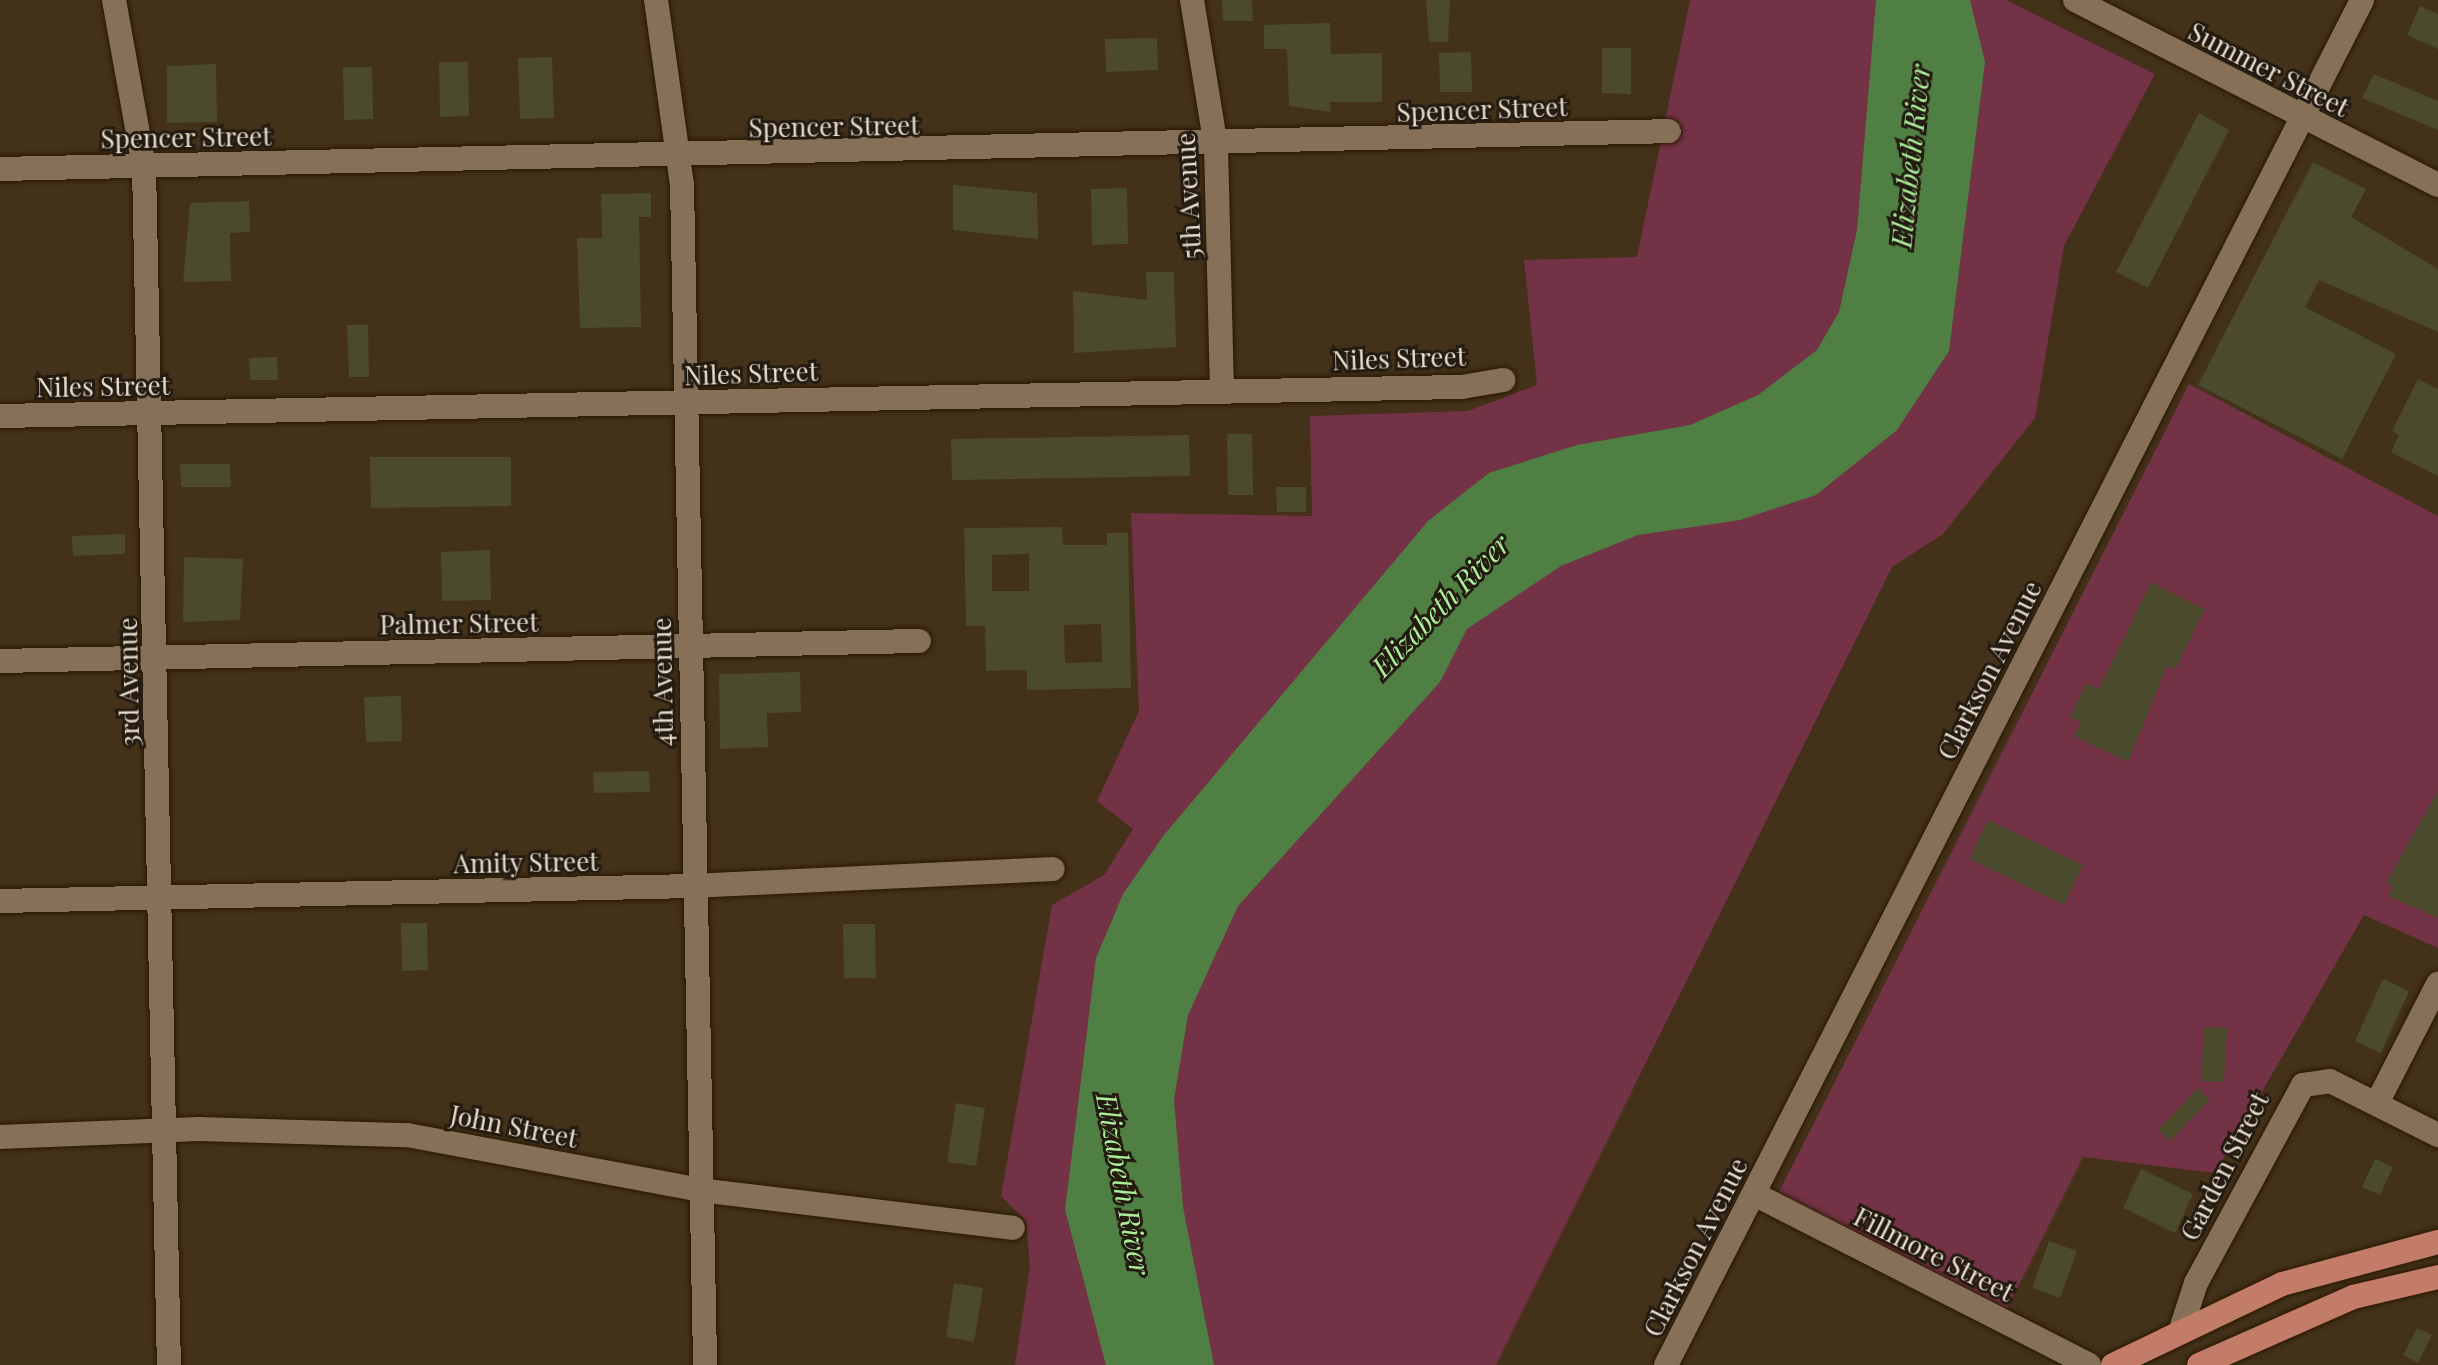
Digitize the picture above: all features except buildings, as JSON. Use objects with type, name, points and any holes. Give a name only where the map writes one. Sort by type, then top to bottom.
[{"type":"highway","points":[[2113,1365],[2182,1326],[2282,1284],[2438,1242]]},
{"type":"highway","points":[[2199,1365],[2353,1297],[2438,1277]]},
{"type":"street","name":"3rd Avenue","points":[[114,0],[144,166],[169,1365]]},
{"type":"street","name":"4th Avenue","points":[[656,0],[680,158],[692,886],[705,1365]]},
{"type":"street","name":"5th Avenue","points":[[1192,0],[1216,146],[1222,390]]},
{"type":"street","name":"Clarkson Avenue","points":[[1666,1365],[2362,0]]},
{"type":"street","name":"Summer Street","points":[[2087,3],[2301,118],[2438,185]]},
{"type":"street","name":"Spencer Street","points":[[0,169],[1216,146],[1669,131]]},
{"type":"street","name":"Niles Street","points":[[0,416],[685,403],[1503,380]]},
{"type":"street","name":"Palmer Street","points":[[0,661],[919,641]]},
{"type":"street","name":"Amity Street","points":[[0,901],[692,886],[1053,869]]},
{"type":"street","points":[[2377,1103],[2438,984]]},
{"type":"street","name":"Garden Street","points":[[2182,1326],[2292,1095],[2316,1080],[2330,1081],[2438,1135]]},
{"type":"street","name":"John Street","points":[[0,1137],[166,1133],[407,1135],[700,1190],[1013,1228]]},
{"type":"street","name":"Fillmore Street","points":[[1754,1194],[2089,1365]]},
{"type":"shaded area","points":[[1690,0],[2006,0],[2155,74],[2064,246],[2035,418],[1943,534],[1892,567],[1496,1365],[1015,1365],[1030,1266],[1026,1221],[1001,1196],[1052,905],[1104,875],[1133,829],[1097,801],[1139,711],[1131,513],[1312,516],[1310,416],[1468,411],[1537,385],[1524,260],[1637,257]]},
{"type":"shaded area","points":[[2189,384],[2438,516],[2438,948],[2364,915],[2215,1173],[2083,1157],[2003,1317],[1776,1198]]},
{"type":"water","name":"Elizabeth River","points":[[1876,0],[1970,0],[1985,62],[1949,351],[1897,430],[1816,495],[1740,520],[1638,535],[1561,566],[1467,629],[1440,682],[1238,906],[1188,1015],[1174,1100],[1183,1207],[1214,1365],[1106,1365],[1065,1210],[1096,958],[1123,894],[1164,835],[1428,521],[1489,473],[1577,445],[1690,425],[1758,395],[1817,350],[1839,312],[1857,230]]}]
